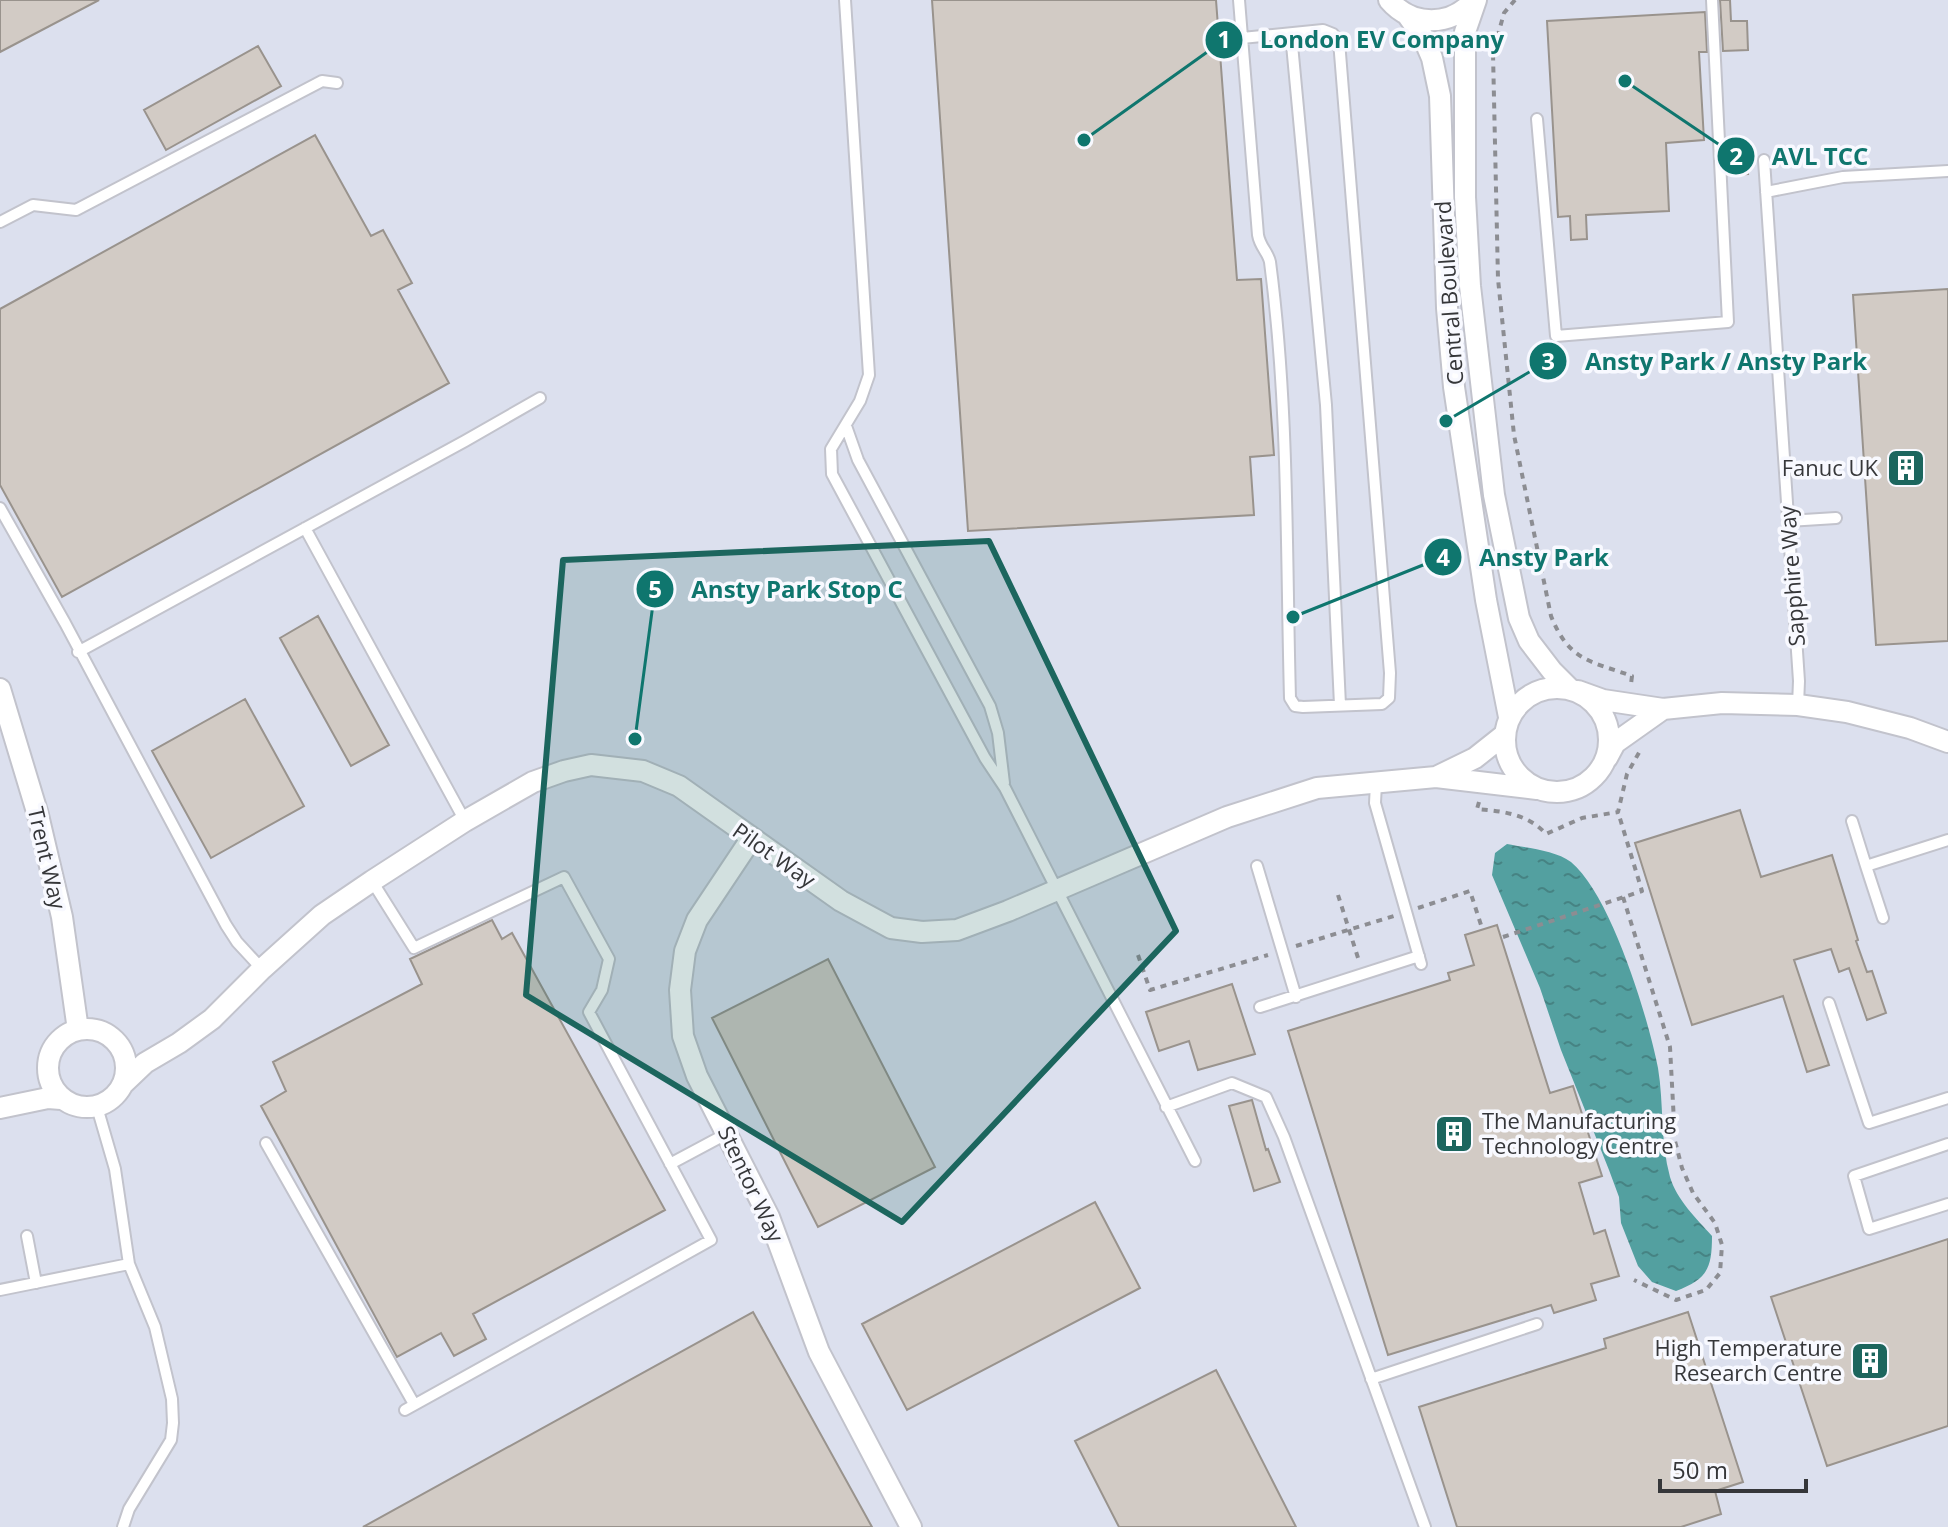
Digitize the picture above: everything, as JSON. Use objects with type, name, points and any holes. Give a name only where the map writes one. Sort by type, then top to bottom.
[{"type":"street","name":"Central Boulevard","points":[[1389,0],[1408,16],[1423,37],[1432,58],[1440,96],[1447,293],[1454,387],[1506,726]]},
{"type":"street","name":"Central Boulevard","points":[[1475,0],[1465,32],[1465,197],[1470,286],[1494,495],[1519,618],[1529,641],[1552,671],[1574,690]]},
{"type":"street","points":[[1408,16],[1432,21],[1446,19],[1475,0]]},
{"type":"street","points":[[1663,709],[1615,743],[1594,777],[1567,792],[1552,793],[1523,781],[1512,768],[1506,753],[1506,726],[1518,704],[1530,694],[1545,688],[1574,690],[1603,700],[1663,709],[1722,703],[1798,705],[1847,712],[1910,728],[1948,742]]},
{"type":"street","name":"Trent Way","points":[[0,689],[34,800],[62,917],[78,1030]]},
{"type":"street","points":[[1574,690],[1593,702],[1604,716],[1609,749],[1603,765]]},
{"type":"street","name":"Pilot Way","points":[[1436,777],[1475,758],[1506,726]]},
{"type":"street","name":"Pilot Way","points":[[124,1083],[145,1063],[212,1019],[322,915],[465,821],[533,782],[591,765],[643,771],[679,786],[841,901],[891,928],[922,932],[957,930],[1257,807],[1317,788],[1436,777],[1537,789]]},
{"type":"street","name":"Stentor Way","points":[[751,839],[697,920],[685,951],[680,990],[683,1036],[697,1076],[769,1217],[819,1352],[911,1527]]},
{"type":"street","points":[[0,1108],[48,1098],[61,1099],[80,1108],[97,1107],[116,1095],[124,1083],[126,1064],[115,1040],[91,1029],[66,1034],[58,1041],[50,1053],[47,1069],[50,1083],[61,1099]]},
{"type":"street","name":"Pilot Way","points":[[115,1040],[128,1048],[141,1050],[155,1050],[179,1043]]},
{"type":"street","points":[[0,1108],[26,1094],[47,1069]]},
{"type":"lane","points":[[845,0],[869,375],[860,401],[831,449],[832,474],[985,758],[1005,788],[1195,1161]]},
{"type":"lane","points":[[1239,0],[1242,38],[1258,235],[1260,247],[1269,257],[1276,331],[1284,453],[1290,698],[1295,706],[1303,707],[1382,704],[1389,698],[1390,673],[1339,41],[1323,30],[1242,38]]},
{"type":"lane","points":[[1537,119],[1556,336],[1728,322],[1712,0]]},
{"type":"lane","points":[[1291,34],[1326,405],[1340,705]]},
{"type":"lane","points":[[0,222],[33,205],[76,210],[322,81],[337,83]]},
{"type":"lane","name":"Sapphire Way","points":[[1764,160],[1799,681],[1798,705]]},
{"type":"lane","points":[[1766,192],[1843,177],[1948,171]]},
{"type":"lane","points":[[78,652],[540,398]]},
{"type":"lane","points":[[846,426],[858,460],[990,706],[998,733],[1005,788]]},
{"type":"lane","points":[[0,508],[226,925],[262,969]]},
{"type":"lane","points":[[1788,521],[1836,518]]},
{"type":"lane","points":[[305,528],[465,821]]},
{"type":"lane","points":[[1260,1007],[1420,960],[1375,803],[1376,783]]},
{"type":"lane","points":[[1852,821],[1883,918]]},
{"type":"lane","points":[[1866,866],[1948,840]]},
{"type":"lane","points":[[1257,866],[1296,997]]},
{"type":"lane","points":[[266,1143],[409,1407],[711,1240],[589,1012],[602,990],[609,959],[564,877],[414,948],[372,881]]},
{"type":"lane","points":[[1829,1003],[1869,1123],[1948,1098]]},
{"type":"lane","points":[[1166,1107],[1232,1083],[1266,1097],[1284,1137],[1425,1527]]},
{"type":"lane","points":[[97,1107],[115,1169],[129,1264],[155,1327],[172,1399],[171,1440],[129,1509],[123,1527]]},
{"type":"lane","points":[[670,1164],[728,1133]]},
{"type":"lane","points":[[1948,1144],[1854,1176],[1869,1229],[1948,1204]]},
{"type":"lane","points":[[27,1236],[36,1283]]},
{"type":"lane","points":[[0,1290],[129,1264]]},
{"type":"lane","points":[[1371,1379],[1537,1324]]},
{"type":"path","points":[[1515,0],[1504,13],[1493,53],[1498,279],[1514,435],[1548,605],[1559,637],[1573,654],[1632,676],[1631,685]]},
{"type":"path","points":[[1503,937],[1642,891],[1618,812],[1627,774],[1643,745],[1641,741]]},
{"type":"path","points":[[1481,796],[1477,809],[1508,812],[1538,824],[1546,834],[1582,818],[1618,812]]},
{"type":"path","points":[[1138,955],[1150,990],[1470,891],[1482,928]]},
{"type":"path","points":[[1338,895],[1363,975]]},
{"type":"path","points":[[1623,897],[1670,1047],[1675,1141],[1682,1168],[1693,1193],[1715,1223],[1722,1245],[1720,1273],[1706,1290],[1676,1300],[1634,1280]]},
{"type":"highlighted area","points":[[989,541],[1176,931],[902,1222],[526,995],[563,560]]},
{"type":"shaded area","points":[[0,0],[1948,0],[1948,1527],[0,1527]]},
{"type":"water","points":[[1507,844],[1549,852],[1571,862],[1586,878],[1600,901],[1626,958],[1658,1068],[1670,1177],[1682,1201],[1712,1236],[1711,1257],[1706,1271],[1695,1282],[1676,1291],[1652,1282],[1638,1266],[1621,1223],[1619,1197],[1609,1170],[1540,988],[1492,875],[1495,853]]},
{"type":"building","points":[[0,0],[99,0],[0,52]]},
{"type":"building","points":[[932,0],[1216,0],[1237,280],[1261,279],[1274,455],[1250,457],[1254,515],[968,531]]},
{"type":"building","points":[[1720,0],[1730,0],[1731,21],[1747,21],[1748,50],[1723,51]]},
{"type":"building","points":[[1705,12],[1707,52],[1699,52],[1704,140],[1666,143],[1669,211],[1586,215],[1587,239],[1571,240],[1570,216],[1558,217],[1547,21]]},
{"type":"building","points":[[258,46],[281,86],[166,150],[144,110]]},
{"type":"building","points":[[315,135],[371,236],[383,230],[412,283],[398,290],[449,383],[62,597],[0,485],[0,309]]},
{"type":"building","points":[[1746,155],[1748,174],[1732,175],[1730,156]]},
{"type":"building","name":"Fanuc UK","points":[[1948,289],[1948,641],[1876,645],[1853,295]]},
{"type":"building","points":[[318,616],[389,745],[351,766],[280,638]]},
{"type":"building","points":[[245,699],[304,806],[211,858],[152,751]]},
{"type":"building","points":[[1740,810],[1761,877],[1832,855],[1856,941],[1867,972],[1872,971],[1886,1013],[1867,1020],[1849,968],[1839,972],[1831,949],[1794,960],[1829,1065],[1807,1072],[1783,996],[1692,1025],[1635,843]]},
{"type":"building","points":[[492,920],[502,939],[512,933],[665,1210],[473,1314],[486,1339],[454,1356],[441,1333],[397,1357],[261,1106],[286,1091],[273,1062],[422,984],[410,959]]},
{"type":"building","name":"The Manufacturing Technology Centre","points":[[1497,925],[1550,1093],[1573,1086],[1602,1176],[1579,1183],[1594,1234],[1605,1230],[1619,1276],[1591,1284],[1596,1300],[1554,1313],[1551,1305],[1388,1355],[1288,1031],[1450,980],[1448,973],[1474,965],[1465,935]]},
{"type":"building","points":[[828,959],[935,1167],[818,1227],[712,1018]]},
{"type":"building","points":[[1232,984],[1255,1054],[1198,1070],[1189,1041],[1159,1051],[1146,1012]]},
{"type":"building","points":[[1252,1100],[1266,1150],[1280,1182],[1254,1191],[1229,1106]]},
{"type":"building","points":[[1095,1202],[1140,1288],[907,1410],[862,1324]]},
{"type":"building","name":"High Temperature Research Centre","points":[[1948,1239],[1948,1426],[1827,1466],[1771,1297]]},
{"type":"building","points":[[753,1312],[872,1527],[363,1527]]},
{"type":"building","points":[[1688,1312],[1743,1482],[1715,1491],[1721,1514],[1681,1527],[1457,1527],[1419,1407],[1606,1348],[1604,1339]]},
{"type":"building","points":[[1216,1370],[1296,1527],[1119,1527],[1075,1441]]},
{"type":"place","name":"AVL TCC","points":[[1625,81]]},
{"type":"place","name":"London EV Company","points":[[1084,140]]},
{"type":"place","name":"Ansty Park / Ansty Park","points":[[1446,421]]},
{"type":"place","name":"Fanuc UK","points":[[1906,468]]},
{"type":"place","name":"Ansty Park","points":[[1293,617]]},
{"type":"place","name":"Ansty Park Stop C","points":[[635,739]]},
{"type":"place","name":"The Manufacturing Technology Centre","points":[[1454,1134]]},
{"type":"place","name":"High Temperature Research Centre","points":[[1870,1361]]}]
